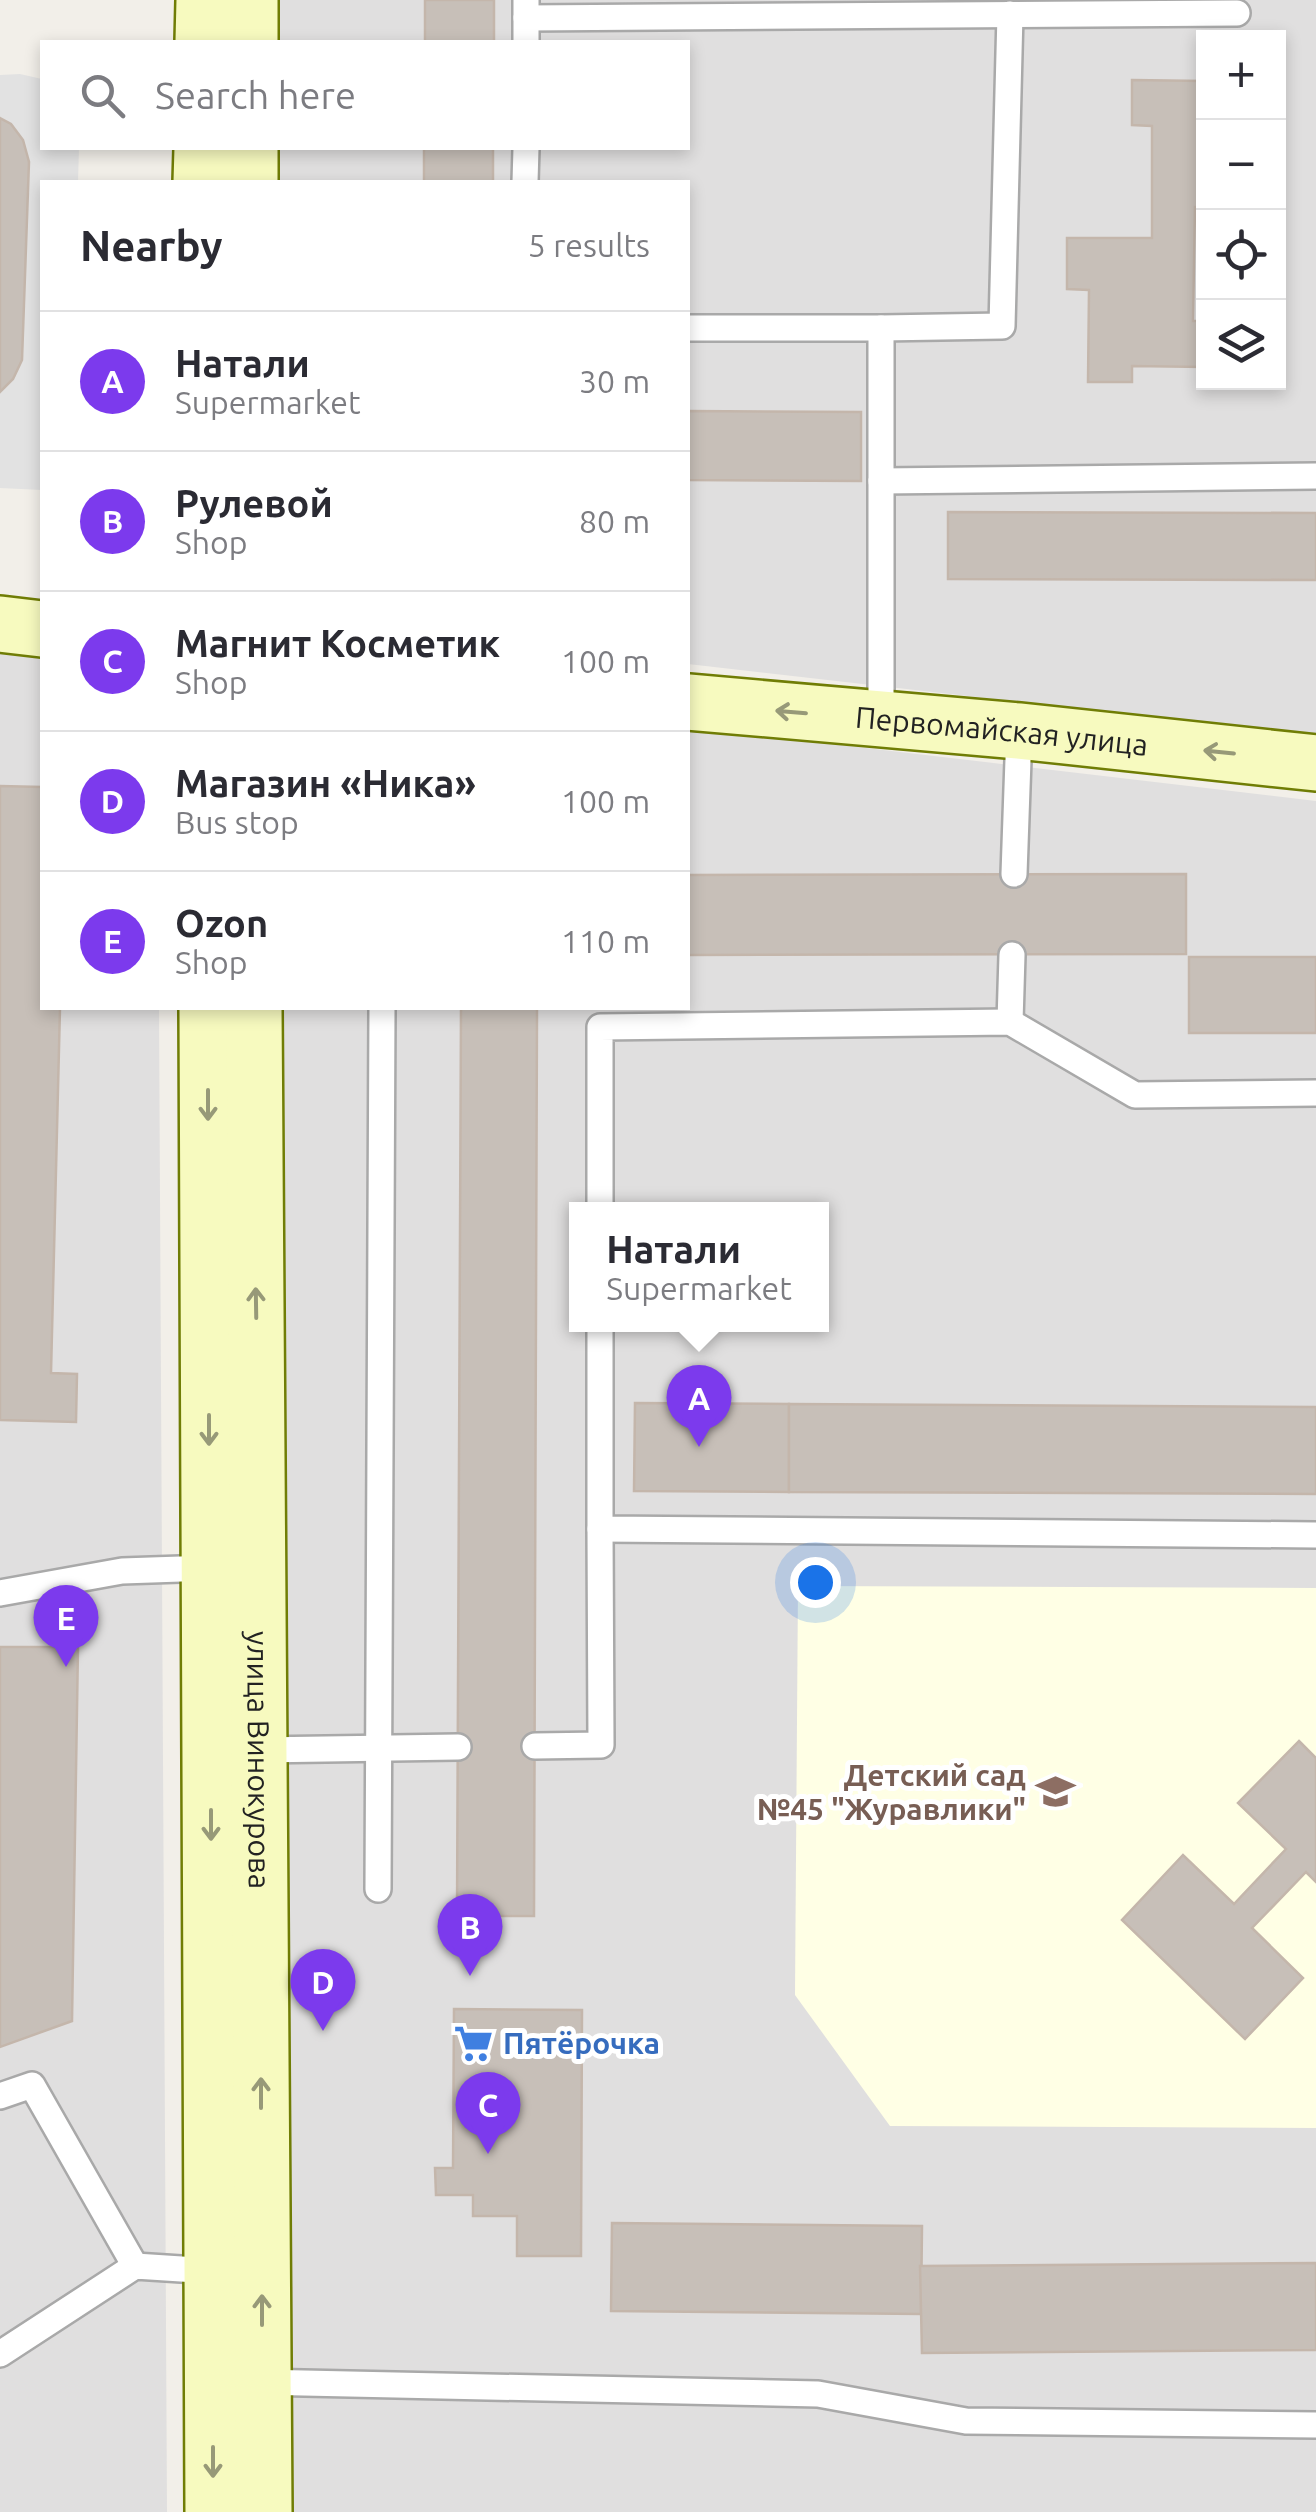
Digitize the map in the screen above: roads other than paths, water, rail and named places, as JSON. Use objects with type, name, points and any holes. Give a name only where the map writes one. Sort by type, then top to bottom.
[{"type":"main road","points":[[203,40],[204,0]]},
{"type":"main road","points":[[250,0],[250,40]]},
{"type":"main road","points":[[201,180],[202,150]]},
{"type":"main road","points":[[250,150],[250,180]]},
{"type":"main road","points":[[0,624],[40,629]]},
{"type":"main road","name":"Первомайская улица","points":[[690,702],[1019,731],[1316,763]]},
{"type":"main road","name":"улица Винокурова","points":[[207,1010],[234,1568]]},
{"type":"main road","name":"улица Винокурова","points":[[213,2512],[238,2381],[234,1568],[254,1010]]},
{"type":"main road","name":"улица Винокурова","points":[[235,1750],[212,2271],[264,2512]]},
{"type":"lane","points":[[526,20],[1237,13]]},
{"type":"lane","points":[[690,328],[1002,326],[1010,14]]},
{"type":"lane","points":[[526,150],[526,180]]},
{"type":"lane","points":[[881,328],[881,720]]},
{"type":"lane","points":[[881,481],[1316,476]]},
{"type":"lane","points":[[1014,874],[1019,731]]},
{"type":"lane","points":[[1010,1022],[1012,955]]},
{"type":"lane","points":[[378,1889],[382,1010]]},
{"type":"lane","points":[[600,1202],[600,1027],[1010,1022],[1136,1094],[1316,1094]]},
{"type":"lane","points":[[534,1746],[601,1745],[600,1332]]},
{"type":"lane","points":[[600,1528],[1316,1535]]},
{"type":"lane","points":[[0,1593],[122,1571],[234,1568]]},
{"type":"lane","points":[[235,1750],[458,1747]]},
{"type":"lane","points":[[0,2096],[32,2086],[136,2266]]},
{"type":"lane","points":[[0,2354],[136,2266],[212,2271]]},
{"type":"lane","points":[[238,2381],[818,2394],[966,2421],[1316,2425]]},
{"type":"place","name":"Натали","points":[[699,1447]]},
{"type":"place","name":"Ozon","points":[[66,1667]]},
{"type":"place","name":"Детский сад №45 \"Журавлики\"","points":[[1056,1792]]},
{"type":"place","name":"Рулевой","points":[[470,1976]]},
{"type":"place","name":"Магазин «Ника»","points":[[323,2031]]},
{"type":"place","name":"Пятёрочка","points":[[473,2043]]},
{"type":"place","name":"Магнит Косметик","points":[[488,2154]]}]
